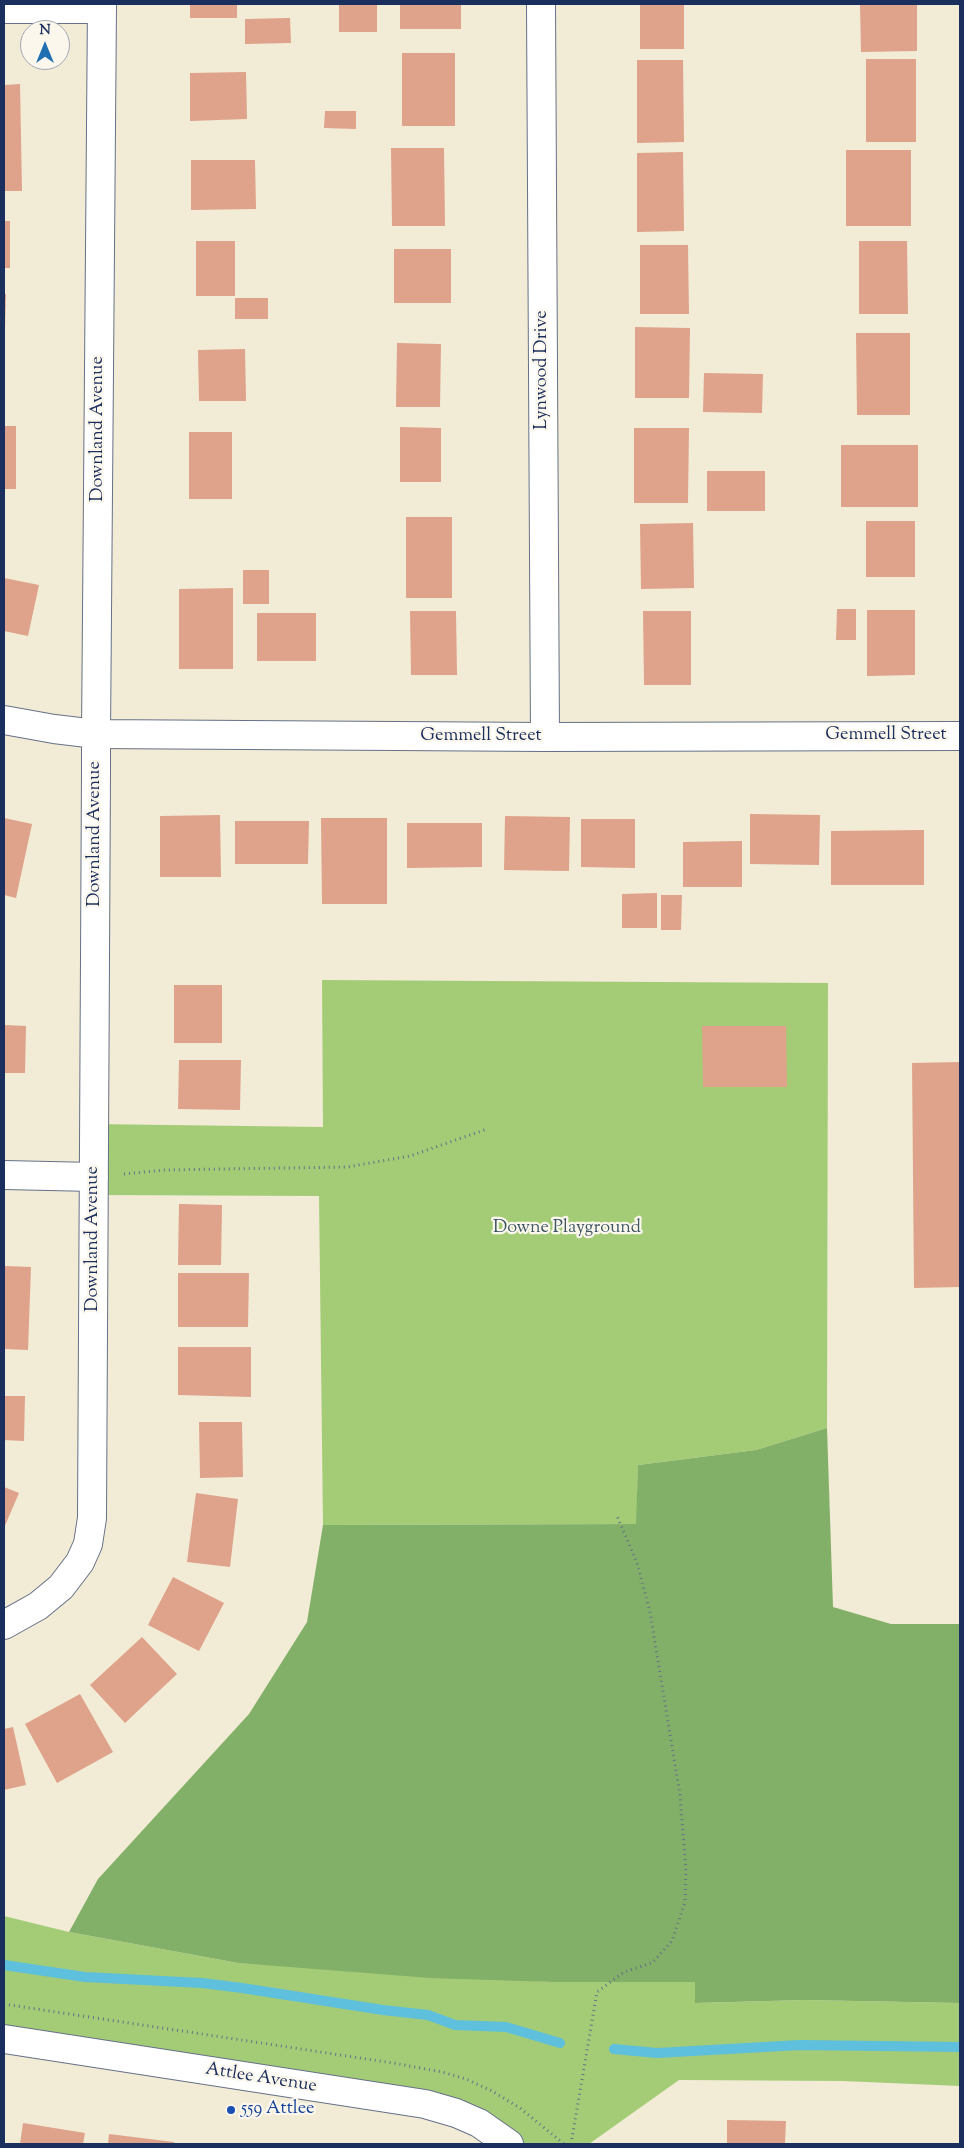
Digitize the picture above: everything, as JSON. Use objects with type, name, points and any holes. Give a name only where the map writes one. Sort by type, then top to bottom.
[{"type":"street","name":"Lynwood Drive","points":[[541,4],[545,737]]},
{"type":"street","points":[[4,8],[102,6]]},
{"type":"street","name":"Downland Avenue","points":[[4,1625],[38,1606],[61,1587],[80,1562],[88,1544],[92,1495],[102,6]]},
{"type":"street","name":"Gemmell Street","points":[[4,720],[96,734],[545,737],[960,736]]},
{"type":"street","points":[[4,1176],[94,1177]]},
{"type":"street","name":"Attlee Avenue","points":[[4,2039],[425,2104],[456,2113],[479,2123],[510,2144]]},
{"type":"path","points":[[94,1177],[164,1170],[347,1167],[410,1156],[487,1129]]},
{"type":"path","points":[[571,2144],[597,1992],[624,1972],[652,1963],[672,1941],[685,1902],[686,1871],[680,1795],[650,1612],[637,1563],[617,1516]]},
{"type":"green space","name":"Downe Playground","points":[[322,980],[828,983],[827,1428],[756,1450],[638,1465],[637,1524],[323,1525],[319,1196],[92,1195],[92,1124],[323,1127]]},
{"type":"green space","points":[[827,1428],[833,1607],[891,1624],[960,1624],[960,2003],[805,2000],[695,2003],[695,1982],[552,1982],[430,1978],[238,1963],[69,1932],[98,1879],[249,1714],[307,1622],[323,1525],[636,1524],[638,1465],[756,1450]]},
{"type":"green space","points":[[4,1916],[69,1932],[238,1963],[552,1982],[695,1982],[696,2003],[805,2000],[960,2003],[960,2086],[842,2081],[679,2080],[589,2144],[506,2144],[476,2125],[4,2041]]},
{"type":"building","points":[[190,4],[237,4],[237,18],[190,18]]},
{"type":"building","points":[[339,4],[377,4],[377,32],[339,32]]},
{"type":"building","points":[[400,4],[461,4],[461,29],[400,29]]},
{"type":"building","points":[[640,4],[684,4],[684,49],[640,49]]},
{"type":"building","points":[[860,4],[917,4],[917,51],[861,52]]},
{"type":"building","points":[[290,18],[291,43],[245,44],[245,19]]},
{"type":"building","points":[[402,53],[455,53],[455,126],[402,126]]},
{"type":"building","points":[[866,59],[916,59],[916,142],[866,142]]},
{"type":"building","points":[[637,60],[683,60],[684,142],[637,143]]},
{"type":"building","points":[[246,72],[247,119],[190,121],[190,73]]},
{"type":"building","points":[[20,84],[22,191],[4,191],[4,85]]},
{"type":"building","points":[[325,111],[356,111],[356,129],[324,128]]},
{"type":"building","points":[[391,148],[444,148],[445,226],[392,226]]},
{"type":"building","points":[[846,150],[911,150],[911,226],[846,226]]},
{"type":"building","points":[[683,152],[684,231],[637,232],[637,153]]},
{"type":"building","points":[[191,160],[255,160],[256,209],[191,210]]},
{"type":"building","points":[[4,221],[10,221],[10,268],[4,268]]},
{"type":"building","points":[[196,241],[235,241],[235,296],[196,296]]},
{"type":"building","points":[[859,241],[907,241],[908,314],[859,314]]},
{"type":"building","points":[[640,245],[688,245],[689,314],[640,314]]},
{"type":"building","points":[[394,249],[451,249],[451,303],[394,303]]},
{"type":"building","points":[[4,294],[6,294],[5,329],[4,329]]},
{"type":"building","points":[[235,298],[268,298],[268,319],[235,319]]},
{"type":"building","points":[[635,327],[690,328],[689,398],[635,398]]},
{"type":"building","points":[[856,333],[910,333],[910,415],[857,415]]},
{"type":"building","points":[[397,343],[441,344],[440,407],[396,407]]},
{"type":"building","points":[[245,349],[246,401],[199,401],[198,350]]},
{"type":"building","points":[[704,373],[763,374],[762,413],[703,412]]},
{"type":"building","points":[[4,426],[16,426],[16,489],[4,489]]},
{"type":"building","points":[[400,427],[441,428],[441,482],[400,482]]},
{"type":"building","points":[[634,428],[689,428],[688,503],[634,503]]},
{"type":"building","points":[[189,432],[232,432],[232,499],[189,499]]},
{"type":"building","points":[[841,445],[918,445],[918,507],[841,507]]},
{"type":"building","points":[[707,471],[765,471],[765,511],[707,511]]},
{"type":"building","points":[[406,517],[452,517],[452,598],[406,598]]},
{"type":"building","points":[[866,521],[915,521],[915,577],[866,577]]},
{"type":"building","points":[[693,523],[694,588],[641,589],[640,524]]},
{"type":"building","points":[[243,570],[269,570],[269,604],[243,604]]},
{"type":"building","points":[[4,578],[39,585],[28,636],[4,631]]},
{"type":"building","points":[[233,588],[233,669],[179,669],[179,589]]},
{"type":"building","points":[[837,609],[856,609],[856,640],[836,640]]},
{"type":"building","points":[[867,610],[915,610],[915,675],[867,676]]},
{"type":"building","points":[[410,611],[456,611],[457,675],[411,675]]},
{"type":"building","points":[[643,611],[691,611],[691,685],[644,685]]},
{"type":"building","points":[[257,613],[316,613],[316,661],[257,661]]},
{"type":"building","points":[[750,814],[820,815],[819,865],[750,864]]},
{"type":"building","points":[[220,815],[221,877],[160,877],[160,816]]},
{"type":"building","points":[[505,816],[570,817],[569,871],[504,870]]},
{"type":"building","points":[[4,818],[32,824],[16,898],[4,895]]},
{"type":"building","points":[[321,818],[387,818],[387,904],[322,904]]},
{"type":"building","points":[[581,819],[635,819],[635,868],[581,867]]},
{"type":"building","points":[[235,821],[309,821],[308,864],[235,864]]},
{"type":"building","points":[[407,823],[482,823],[482,867],[407,868]]},
{"type":"building","points":[[924,830],[924,885],[831,885],[831,831]]},
{"type":"building","points":[[742,841],[742,887],[683,887],[683,842]]},
{"type":"building","points":[[657,893],[657,928],[622,928],[622,894]]},
{"type":"building","points":[[661,895],[682,895],[681,930],[661,930]]},
{"type":"building","points":[[174,985],[222,985],[222,1043],[174,1043]]},
{"type":"building","points":[[4,1025],[26,1026],[25,1073],[4,1073]]},
{"type":"building","points":[[702,1026],[786,1026],[787,1087],[703,1087]]},
{"type":"building","points":[[179,1060],[241,1060],[240,1110],[178,1109]]},
{"type":"building","points":[[960,1062],[960,1287],[914,1288],[912,1063]]},
{"type":"building","points":[[179,1204],[222,1205],[221,1265],[178,1265]]},
{"type":"building","points":[[4,1266],[31,1267],[28,1350],[4,1349]]},
{"type":"building","points":[[178,1273],[249,1273],[248,1327],[178,1327]]},
{"type":"building","points":[[178,1347],[251,1347],[251,1397],[178,1395]]},
{"type":"building","points":[[4,1396],[25,1396],[24,1441],[4,1440]]},
{"type":"building","points":[[199,1422],[242,1422],[243,1477],[200,1478]]},
{"type":"building","points":[[4,1487],[19,1493],[4,1528]]},
{"type":"building","points":[[196,1493],[238,1499],[230,1567],[187,1562]]},
{"type":"building","points":[[173,1577],[224,1603],[199,1651],[148,1625]]},
{"type":"building","points":[[142,1637],[177,1674],[125,1723],[90,1685]]},
{"type":"building","points":[[80,1694],[113,1752],[57,1783],[25,1724]]},
{"type":"building","points":[[13,1727],[26,1785],[4,1790],[4,1729]]},
{"type":"building","points":[[727,2120],[786,2121],[785,2144],[727,2144]]},
{"type":"building","points":[[23,2123],[85,2133],[83,2144],[20,2144]]},
{"type":"building","points":[[109,2134],[174,2142],[174,2144],[108,2144]]},
{"type":"waterway","points":[[4,1965],[85,1977],[202,1983],[242,1988],[383,2010],[428,2015],[455,2025],[506,2027],[560,2043]]},
{"type":"waterway","points":[[614,2049],[657,2053],[800,2045],[960,2047]]},
{"type":"place","name":"559 Attlee","points":[[231,2110]]}]
